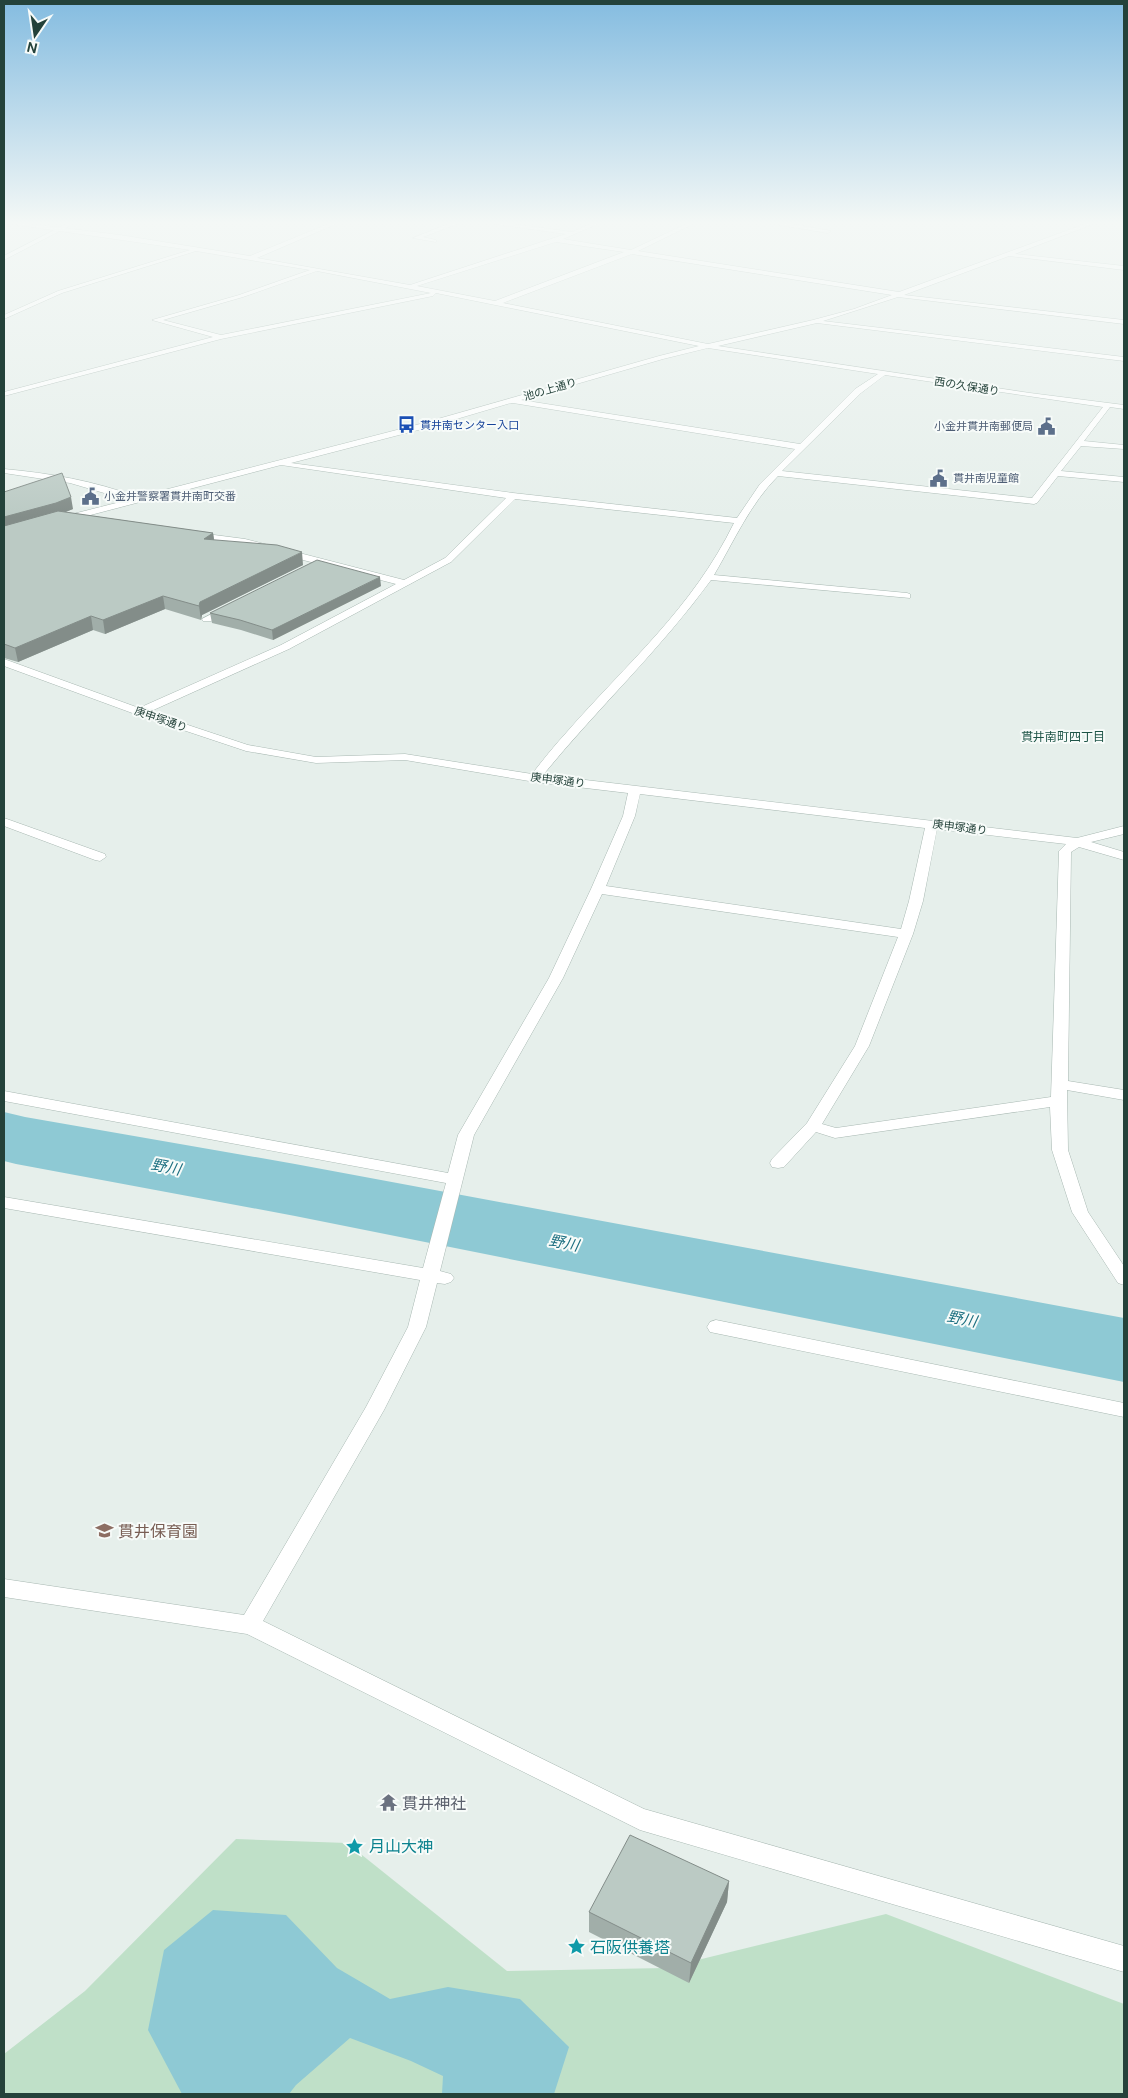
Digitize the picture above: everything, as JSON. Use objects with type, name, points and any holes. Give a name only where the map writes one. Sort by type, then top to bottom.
[{"type":"street","points":[[163,322],[220,337]]},
{"type":"street","points":[[4,394],[220,337],[294,322]]},
{"type":"street","name":"西の久保通り","points":[[592,322],[712,347],[1124,407]]},
{"type":"street","points":[[814,322],[1124,360]]},
{"type":"street","name":"池の上通り","points":[[48,523],[423,426],[661,358],[814,322]]},
{"type":"street","points":[[535,778],[570,735],[644,658],[682,613],[708,577],[739,521],[763,486],[858,391],[884,373]]},
{"type":"street","points":[[509,400],[801,446]]},
{"type":"street","points":[[778,473],[1034,501],[1108,405]]},
{"type":"street","points":[[1079,443],[1124,447]]},
{"type":"street","points":[[277,463],[513,496],[739,521]]},
{"type":"street","points":[[4,471],[50,476],[110,490],[134,500]]},
{"type":"street","points":[[1055,473],[1124,480]]},
{"type":"street","points":[[139,712],[285,647],[448,560],[513,496]]},
{"type":"street","points":[[75,516],[102,519]]},
{"type":"street","points":[[186,532],[245,542],[405,583]]},
{"type":"street","points":[[307,569],[324,561]]},
{"type":"street","points":[[708,577],[907,596]]},
{"type":"street","points":[[207,619],[240,602]]},
{"type":"street","name":"庚申塚通り","points":[[4,662],[139,712],[246,748],[316,760],[405,757],[535,778],[1077,842],[1124,856]]},
{"type":"street","points":[[250,1625],[374,1410],[417,1327],[438,1277],[454,1179],[466,1135],[556,978],[598,890],[629,816],[635,790]]},
{"type":"street","points":[[4,822],[100,857]]},
{"type":"street","points":[[778,1163],[813,1126],[862,1046],[906,934],[916,901],[932,824]]},
{"type":"street","points":[[1124,830],[1077,842],[1065,851],[1060,1084],[1058,1101],[1060,1150],[1080,1212],[1124,1280]]},
{"type":"street","points":[[598,890],[906,934]]},
{"type":"street","points":[[1060,1084],[1124,1095]]},
{"type":"street","points":[[4,1096],[454,1179]]},
{"type":"street","points":[[813,1126],[835,1133],[1058,1101]]},
{"type":"street","points":[[4,1202],[438,1277]]},
{"type":"street","points":[[716,1327],[1124,1410]]},
{"type":"street","points":[[4,1588],[250,1625],[640,1819],[1124,1959]]},
{"type":"green space","name":"貫井神社","points":[[236,1839],[347,1843],[507,1971],[665,1968],[886,1914],[1124,2004],[1124,2094],[4,2094],[4,2054],[85,1991]]},
{"type":"water","points":[[213,1910],[286,1915],[337,1968],[390,1999],[448,1987],[520,1999],[569,2047],[554,2094],[442,2094],[443,2076],[411,2061],[350,2038],[296,2085],[289,2094],[182,2094],[148,2030],[164,1950]]},
{"type":"building","points":[[62,473],[71,497],[4,517],[4,492]]},
{"type":"building","points":[[58,511],[213,533],[204,539],[277,545],[302,552],[200,602],[199,606],[163,596],[103,620],[91,616],[15,648],[4,644],[4,526]]},
{"type":"building","points":[[317,560],[380,577],[272,630],[210,613]]},
{"type":"building","points":[[630,1835],[729,1881],[691,1963],[589,1912]]},
{"type":"waterway","name":"野川","points":[[4,1136],[16,1140],[295,1190],[1124,1350]]},
{"type":"place","name":"貫井南センター入口","points":[[406,425]]},
{"type":"place","name":"小金井貫井南郵便局","points":[[1047,426]]},
{"type":"place","name":"貫井南児童館","points":[[939,478]]},
{"type":"place","name":"小金井警察署貫井南町交番","points":[[90,496]]},
{"type":"place","name":"貫井保育園","points":[[104,1531]]},
{"type":"place","name":"貫井神社","points":[[388,1803]]},
{"type":"place","name":"月山大神","points":[[355,1846]]},
{"type":"place","name":"石阪供養塔","points":[[576,1947]]},
{"type":"district","name":"貫井南町四丁目","points":[[1063,737]]}]
